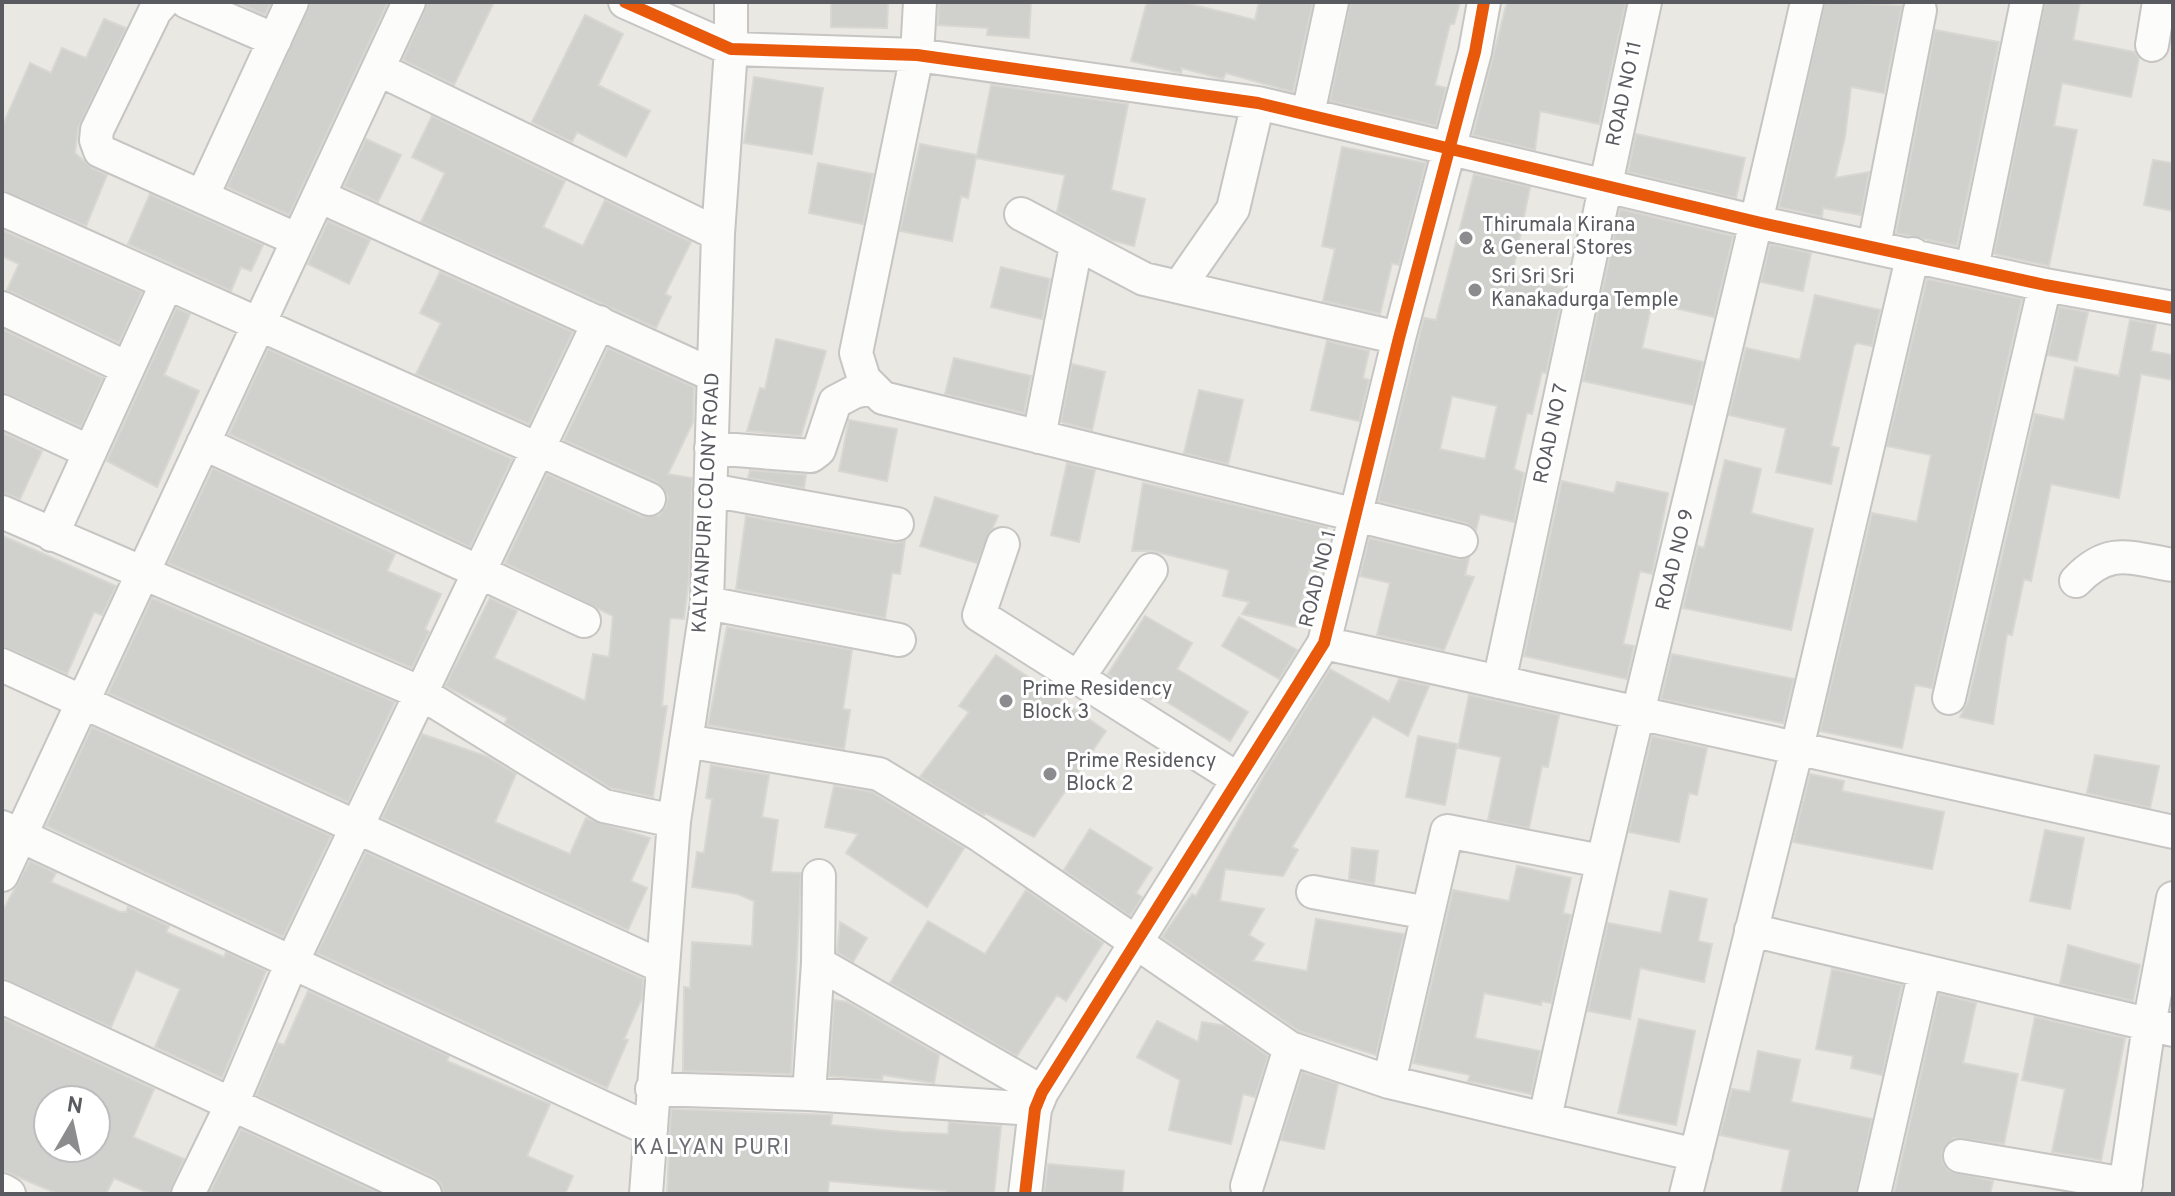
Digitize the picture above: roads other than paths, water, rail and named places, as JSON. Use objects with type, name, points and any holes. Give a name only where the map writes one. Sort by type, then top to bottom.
[{"type":"street","points":[[163,2],[155,11],[96,140],[100,151],[298,240]]},
{"type":"street","points":[[187,2],[275,40]]},
{"type":"street","points":[[202,197],[292,2]]},
{"type":"street","points":[[2,875],[11,831],[82,702],[409,2]]},
{"type":"street","points":[[625,2],[731,49],[917,55],[1258,103],[1757,222],[2045,285],[2173,308]]},
{"type":"street","name":"KALYANPURI COLONY ROAD","points":[[646,1194],[674,821],[707,603],[718,234],[731,49],[731,2]]},
{"type":"street","points":[[920,2],[917,55],[856,353],[864,379],[872,388],[883,398],[1461,541]]},
{"type":"street","points":[[1308,114],[1332,2]]},
{"type":"street","name":"ROAD NO 1","points":[[1025,1194],[1038,1100],[1138,943],[1236,778],[1324,643],[1399,338],[1450,150],[1484,2]]},
{"type":"street","name":"ROAD NO 11","points":[[1606,186],[1645,2]]},
{"type":"street","name":"ROAD NO 9","points":[[1545,1118],[1601,861],[1757,222],[1807,2]]},
{"type":"street","points":[[1972,268],[2027,2]]},
{"type":"street","points":[[2152,45],[2159,2]]},
{"type":"street","points":[[1874,246],[1920,10]]},
{"type":"street","points":[[378,69],[718,234]]},
{"type":"street","points":[[1179,287],[1233,209],[1258,103]]},
{"type":"street","name":"ROAD NO 7","points":[[1499,682],[1606,186]]},
{"type":"street","points":[[319,196],[713,375]]},
{"type":"street","points":[[2,209],[166,285],[260,322],[649,499]]},
{"type":"street","points":[[1021,214],[1076,246],[1144,279],[1399,338]]},
{"type":"street","points":[[1039,437],[1076,246]]},
{"type":"street","points":[[1686,1194],[1797,748],[1913,254]]},
{"type":"street","points":[[52,535],[166,285]]},
{"type":"street","points":[[1949,698],[2045,285]]},
{"type":"street","points":[[2,308],[127,368]]},
{"type":"street","points":[[188,1194],[231,1106],[292,962],[419,692],[599,322]]},
{"type":"street","points":[[711,448],[811,456],[819,450],[835,402],[854,392],[872,388]]},
{"type":"street","points":[[2,411],[90,452]]},
{"type":"street","points":[[203,443],[584,621]]},
{"type":"street","points":[[710,490],[897,524]]},
{"type":"street","points":[[2,512],[419,692],[604,806],[674,821]]},
{"type":"street","points":[[1003,544],[979,615],[1236,778]]},
{"type":"street","points":[[2076,581],[2098,560],[2112,556],[2173,565]]},
{"type":"street","points":[[1078,678],[1151,570]]},
{"type":"street","points":[[707,603],[899,640]]},
{"type":"street","points":[[1324,643],[2173,832]]},
{"type":"street","points":[[2,665],[663,967]]},
{"type":"street","points":[[686,741],[879,774],[978,834],[1290,1048],[1389,1082],[1696,1155]]},
{"type":"street","points":[[11,831],[651,1130]]},
{"type":"street","points":[[1389,1082],[1447,831],[1601,861]]},
{"type":"street","points":[[809,1094],[818,963],[819,876]]},
{"type":"street","points":[[1313,892],[1428,913]]},
{"type":"street","points":[[1960,1156],[2125,1189],[2161,1027],[2173,899]]},
{"type":"street","points":[[1751,930],[2161,1027]]},
{"type":"street","points":[[818,963],[1038,1100]]},
{"type":"street","points":[[1874,1194],[1925,971]]},
{"type":"street","points":[[2,997],[425,1194]]},
{"type":"street","points":[[1247,1186],[1290,1048]]},
{"type":"street","points":[[652,1089],[1038,1100]]},
{"type":"street","points":[[2,1190],[9,1194]]},
{"type":"place","name":"Thirumala Kirana & General Stores","points":[[1466,238]]},
{"type":"place","name":"Sri Sri Sri Kanakadurga Temple","points":[[1475,290]]},
{"type":"place","name":"Prime Residency Block 3","points":[[1006,701]]},
{"type":"place","name":"Prime Residency Block 2","points":[[1050,774]]},
{"type":"district","name":"KALYAN PURI","points":[[712,1148]]}]
